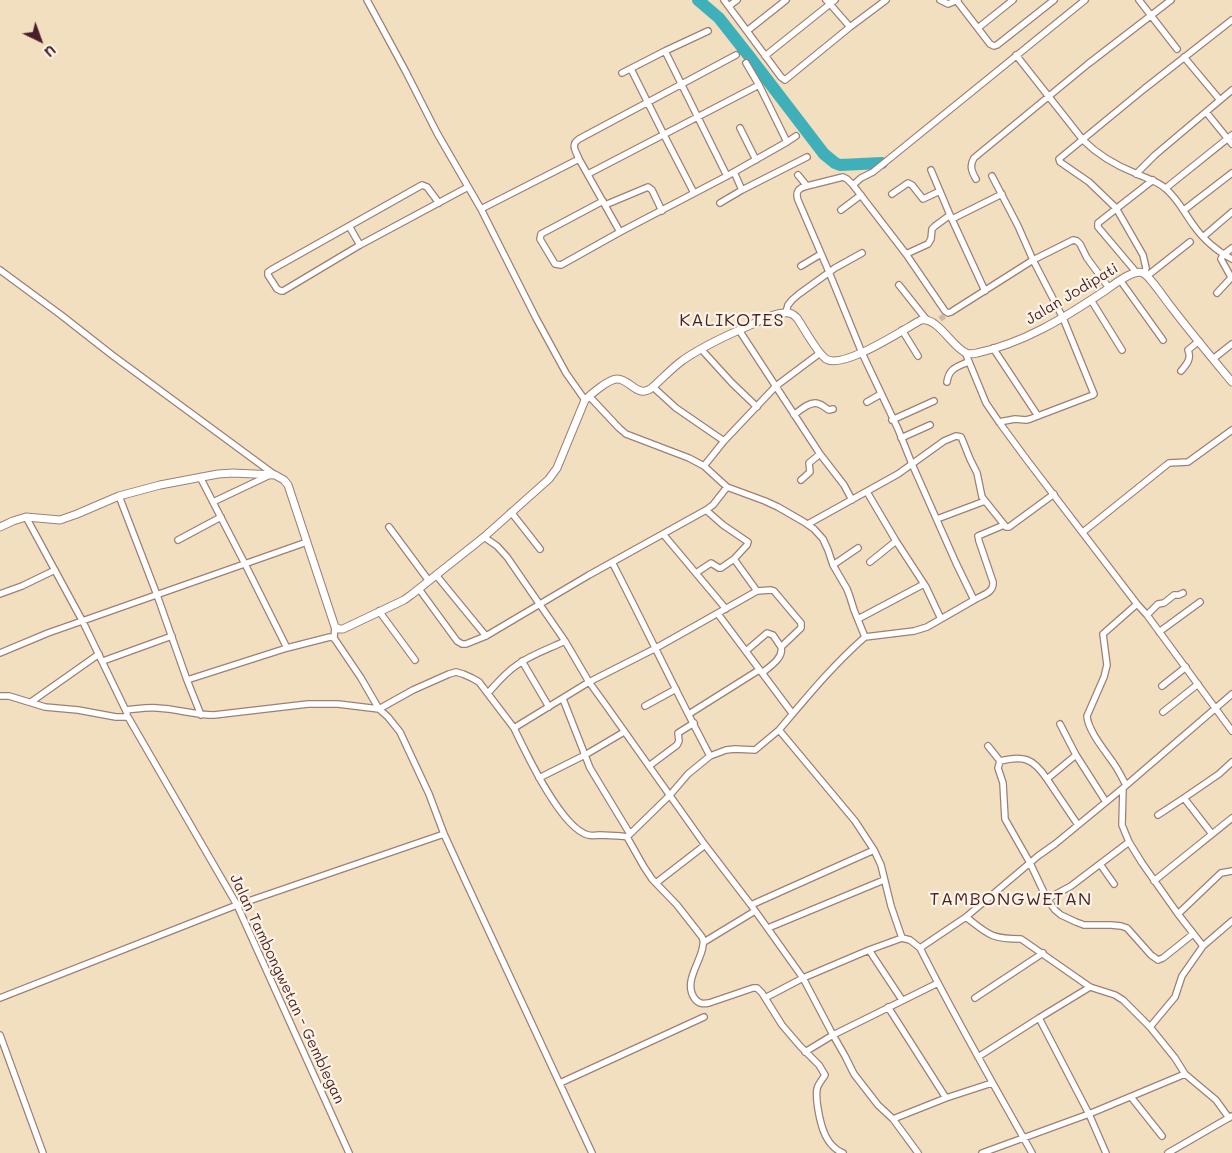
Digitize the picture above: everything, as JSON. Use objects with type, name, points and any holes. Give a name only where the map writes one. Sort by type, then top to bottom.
[{"type":"street","points":[[367,0],[437,133],[481,209],[566,373],[587,398],[626,434],[689,458],[704,466],[727,487],[766,501],[808,524],[823,539],[833,565],[847,589],[865,637]]},
{"type":"street","points":[[724,0],[782,78],[786,80],[886,0]]},
{"type":"street","points":[[729,6],[736,0]]},
{"type":"street","points":[[747,31],[786,0]]},
{"type":"street","points":[[940,0],[948,4],[957,0],[990,44],[996,46],[1054,0]]},
{"type":"street","points":[[978,28],[1013,0]]},
{"type":"street","points":[[853,185],[861,178],[873,172],[1085,0]]},
{"type":"street","points":[[1139,0],[1177,49]]},
{"type":"street","points":[[976,179],[971,168],[974,158],[1088,64],[1171,0]]},
{"type":"street","points":[[765,56],[830,1],[850,27]]},
{"type":"street","points":[[1232,20],[1095,128],[1083,140],[1060,157],[1059,161],[1089,182],[1116,208],[1143,256],[1146,275],[1232,382]]},
{"type":"street","points":[[622,73],[708,31]]},
{"type":"street","points":[[665,51],[726,176]]},
{"type":"street","points":[[620,232],[579,159],[573,145],[576,140],[736,55]]},
{"type":"street","points":[[1016,55],[1092,149],[1103,157],[1166,188],[1204,238],[1223,256],[1232,259]]},
{"type":"street","points":[[1184,57],[1220,100]]},
{"type":"street","points":[[746,62],[787,142]]},
{"type":"street","points":[[631,69],[694,193]]},
{"type":"street","points":[[588,174],[759,85]]},
{"type":"street","points":[[1136,174],[1155,155],[1232,90]]},
{"type":"street","points":[[1206,112],[1230,137],[1232,144]]},
{"type":"street","points":[[740,128],[756,160]]},
{"type":"street","points":[[662,211],[652,190],[648,187],[604,203],[541,234],[540,239],[554,263],[559,265],[662,211],[734,172],[796,136]]},
{"type":"street","points":[[1166,188],[1230,137]]},
{"type":"street","points":[[720,203],[807,157]]},
{"type":"street","points":[[481,209],[579,159]]},
{"type":"street","points":[[931,170],[985,291]]},
{"type":"street","points":[[734,172],[742,190]]},
{"type":"street","points":[[1184,210],[1232,173]]},
{"type":"street","points":[[798,175],[807,186]]},
{"type":"street","points":[[992,176],[1063,318],[1094,394],[1026,420],[1015,419],[999,422]]},
{"type":"street","points":[[974,600],[862,354],[796,196],[799,190],[807,186],[843,177],[848,179],[906,254],[948,313],[1033,260],[1073,240],[1080,244],[1087,258],[1109,288]]},
{"type":"street","points":[[1136,272],[1098,227],[1098,223],[1153,180]]},
{"type":"street","points":[[892,194],[908,183],[912,185],[922,199],[940,191]]},
{"type":"street","points":[[439,203],[427,186],[422,185],[271,270],[268,272],[268,275],[278,290],[283,290],[360,245],[439,203],[468,187]]},
{"type":"street","points":[[906,254],[928,244],[931,239],[932,229],[935,226],[1002,194]]},
{"type":"street","points":[[841,210],[861,195]]},
{"type":"street","points":[[1204,238],[1232,212]]},
{"type":"street","points":[[349,226],[360,245]]},
{"type":"street","points":[[1146,275],[1190,242]]},
{"type":"street","points":[[1217,292],[1231,277],[1222,261],[1223,256],[1232,248]]},
{"type":"street","points":[[786,312],[792,300],[829,272],[862,253]]},
{"type":"street","points":[[801,266],[821,254]]},
{"type":"street","points":[[0,270],[272,475],[284,480],[288,484],[335,626],[334,638],[379,708],[400,732],[429,794],[444,834],[592,1153]]},
{"type":"street","name":"Jalan Jodipati","points":[[965,352],[974,354],[1029,335],[1063,318],[1120,280],[1136,272],[1146,275]]},
{"type":"street","points":[[1120,280],[1163,340]]},
{"type":"street","points":[[1227,282],[1232,289]]},
{"type":"street","points":[[899,285],[926,319],[943,331],[965,352],[986,403],[999,422],[1160,632],[1232,731]]},
{"type":"street","points":[[1091,300],[1122,350]]},
{"type":"street","points":[[335,626],[343,629],[404,600],[484,537],[554,474],[587,398],[610,381],[622,380],[637,390],[645,391],[654,387],[676,365],[701,349],[771,316],[786,312],[793,314],[797,318],[820,353],[832,361],[862,354],[902,330],[926,319]]},
{"type":"street","points":[[739,330],[820,454],[844,485],[852,500]]},
{"type":"street","points":[[902,330],[918,356]]},
{"type":"street","points":[[1181,372],[1189,361],[1189,349],[1199,341]]},
{"type":"street","points":[[1213,359],[1232,344]]},
{"type":"street","points":[[992,348],[1038,416]]},
{"type":"street","points":[[701,349],[757,407]]},
{"type":"street","points":[[704,466],[724,441],[776,386],[820,353]]},
{"type":"street","points":[[946,382],[948,374],[952,370],[968,362]]},
{"type":"street","points":[[654,387],[676,408],[724,441]]},
{"type":"street","points":[[866,402],[881,394]]},
{"type":"street","points":[[892,420],[934,401]]},
{"type":"street","points":[[794,415],[816,402],[830,410],[832,408]]},
{"type":"street","points":[[901,438],[930,425]]},
{"type":"street","points":[[1083,532],[1169,462],[1188,462],[1232,430]]},
{"type":"street","points":[[808,524],[867,492],[912,464],[944,441],[956,436],[960,436],[962,439],[977,473],[981,494],[1006,527],[1009,527],[1054,494]]},
{"type":"street","points":[[801,480],[810,472],[808,463],[820,454]]},
{"type":"street","points":[[0,527],[13,520],[26,517],[60,520],[119,496],[200,477],[232,473],[272,475]]},
{"type":"street","points":[[213,502],[272,475]]},
{"type":"street","points":[[200,477],[286,648]]},
{"type":"street","points":[[419,589],[458,641],[466,644],[486,636],[612,562],[706,510],[713,505],[727,487]]},
{"type":"street","points":[[867,492],[924,584],[941,620]]},
{"type":"street","points":[[119,496],[201,715]]},
{"type":"street","points":[[937,519],[985,501]]},
{"type":"street","points":[[696,573],[710,563],[719,568],[724,566],[734,559],[748,542],[723,525],[706,510]]},
{"type":"street","points":[[512,512],[540,549]]},
{"type":"street","name":"Jalan Tambongwetan - Gemblegan","points":[[26,517],[83,622],[127,713],[237,905],[349,1153]]},
{"type":"street","points":[[178,540],[221,517]]},
{"type":"street","points":[[0,696],[9,696],[45,707],[78,710],[116,717],[143,708],[214,715],[320,704],[379,708],[435,680],[456,672],[479,682],[488,693],[514,728],[539,778],[566,817],[588,835],[629,835],[670,795],[688,774],[710,756],[726,750],[755,750],[779,730],[836,664],[865,637],[914,631],[928,627],[992,590],[993,584],[978,536],[1004,525]]},
{"type":"street","points":[[389,527],[429,581]]},
{"type":"street","points":[[663,534],[726,610]]},
{"type":"street","points":[[484,537],[507,556],[624,732],[803,978],[854,1074],[878,1104],[893,1119],[918,1153]]},
{"type":"street","points":[[870,562],[896,541]]},
{"type":"street","points":[[0,653],[48,633],[307,542]]},
{"type":"street","points":[[833,565],[858,548]]},
{"type":"street","points":[[734,559],[757,592]]},
{"type":"street","points":[[612,562],[710,756]]},
{"type":"street","points":[[0,594],[55,570]]},
{"type":"street","points":[[436,575],[486,636]]},
{"type":"street","points":[[858,619],[924,584]]},
{"type":"street","points":[[514,728],[589,682],[656,648],[757,592],[774,591],[801,624],[801,628],[781,647]]},
{"type":"street","points":[[1147,615],[1158,604],[1163,604],[1174,595],[1182,593]]},
{"type":"street","points":[[1160,632],[1200,602]]},
{"type":"street","points":[[1137,604],[1103,634],[1106,665],[1104,677],[1087,720],[1115,766],[1125,787],[1122,825],[1129,842],[1154,881],[1204,946]]},
{"type":"street","points":[[379,611],[415,660]]},
{"type":"street","points":[[718,614],[792,713]]},
{"type":"street","points":[[689,714],[761,672],[780,656],[782,652],[773,635],[767,633],[746,651]]},
{"type":"street","points":[[103,662],[172,636]]},
{"type":"street","points":[[187,680],[286,648],[334,638]]},
{"type":"street","points":[[488,693],[522,661],[565,641]]},
{"type":"street","points":[[31,702],[99,654]]},
{"type":"street","points":[[522,661],[549,707]]},
{"type":"street","points":[[1162,686],[1186,667]]},
{"type":"street","points":[[1163,712],[1198,684]]},
{"type":"street","points":[[645,706],[676,689]]},
{"type":"street","points":[[920,948],[966,917],[1125,787],[1232,694]]},
{"type":"street","points":[[563,699],[590,768],[629,835],[644,867],[702,937],[704,942],[703,948],[692,979],[691,992],[697,1001],[702,1004],[754,988],[760,990],[782,1025],[819,1065],[824,1073],[817,1091],[819,1116],[824,1133],[832,1146],[843,1153]]},
{"type":"street","points":[[649,766],[676,745],[679,741],[678,734],[694,723]]},
{"type":"street","points":[[1060,724],[1076,755],[1106,802]]},
{"type":"street","points":[[779,730],[854,821],[874,850],[881,865],[902,938]]},
{"type":"street","points":[[539,778],[585,755],[624,732]]},
{"type":"street","points":[[988,746],[1000,761]]},
{"type":"street","points":[[1048,779],[1076,755]]},
{"type":"street","points":[[1000,761],[1018,757],[1034,763],[1048,779],[1078,825]]},
{"type":"street","points":[[1000,761],[998,768],[1003,783],[1005,819],[1030,863],[1047,899],[1055,910],[1076,922],[1084,924],[1111,924],[1126,928],[1156,959],[1163,958],[1193,934]]},
{"type":"street","points":[[1158,815],[1219,774],[1232,762]]},
{"type":"street","points":[[1184,798],[1212,834]]},
{"type":"street","points":[[1154,881],[1232,818]]},
{"type":"street","points":[[0,998],[237,905],[444,834]]},
{"type":"street","points":[[1047,899],[1071,886],[1129,842]]},
{"type":"street","points":[[656,883],[705,845]]},
{"type":"street","points":[[751,905],[874,850]]},
{"type":"street","points":[[1100,864],[1114,884]]},
{"type":"street","points":[[1178,914],[1221,873],[1232,870]]},
{"type":"street","points":[[768,928],[884,880]]},
{"type":"street","points":[[704,942],[755,911]]},
{"type":"street","points":[[966,917],[992,936],[1001,939],[1021,939],[1090,986],[1123,1000],[1150,1027],[1175,1058],[1185,1074],[1216,1100],[1231,1117],[1168,1153]]},
{"type":"street","points":[[1150,1027],[1175,997],[1182,976],[1204,946],[1232,921]]},
{"type":"street","points":[[765,998],[803,978],[869,950],[902,938],[910,940],[920,948],[1032,1153]]},
{"type":"street","points":[[869,950],[902,1000]]},
{"type":"street","points":[[975,998],[1043,953]]},
{"type":"street","points":[[805,1052],[833,1035],[938,983]]},
{"type":"street","points":[[978,1057],[1090,986]]},
{"type":"street","points":[[888,1007],[946,1098]]},
{"type":"street","points":[[560,1083],[704,1017]]},
{"type":"street","points":[[1040,1018],[1090,1114],[1106,1153]]},
{"type":"street","points":[[0,1036],[43,1153]]},
{"type":"street","points":[[982,1153],[1090,1114],[1185,1074]]},
{"type":"street","points":[[893,1119],[992,1082]]},
{"type":"street","points":[[1131,1097],[1162,1136]]},
{"type":"waterway","points":[[698,0],[719,18],[824,154],[840,165],[882,163]]},
{"type":"tunnel","points":[[933,324],[949,313]]},
{"type":"district","name":"KALIKOTES","points":[[732,320]]},
{"type":"district","name":"TAMBONGWETAN","points":[[1011,899]]}]
